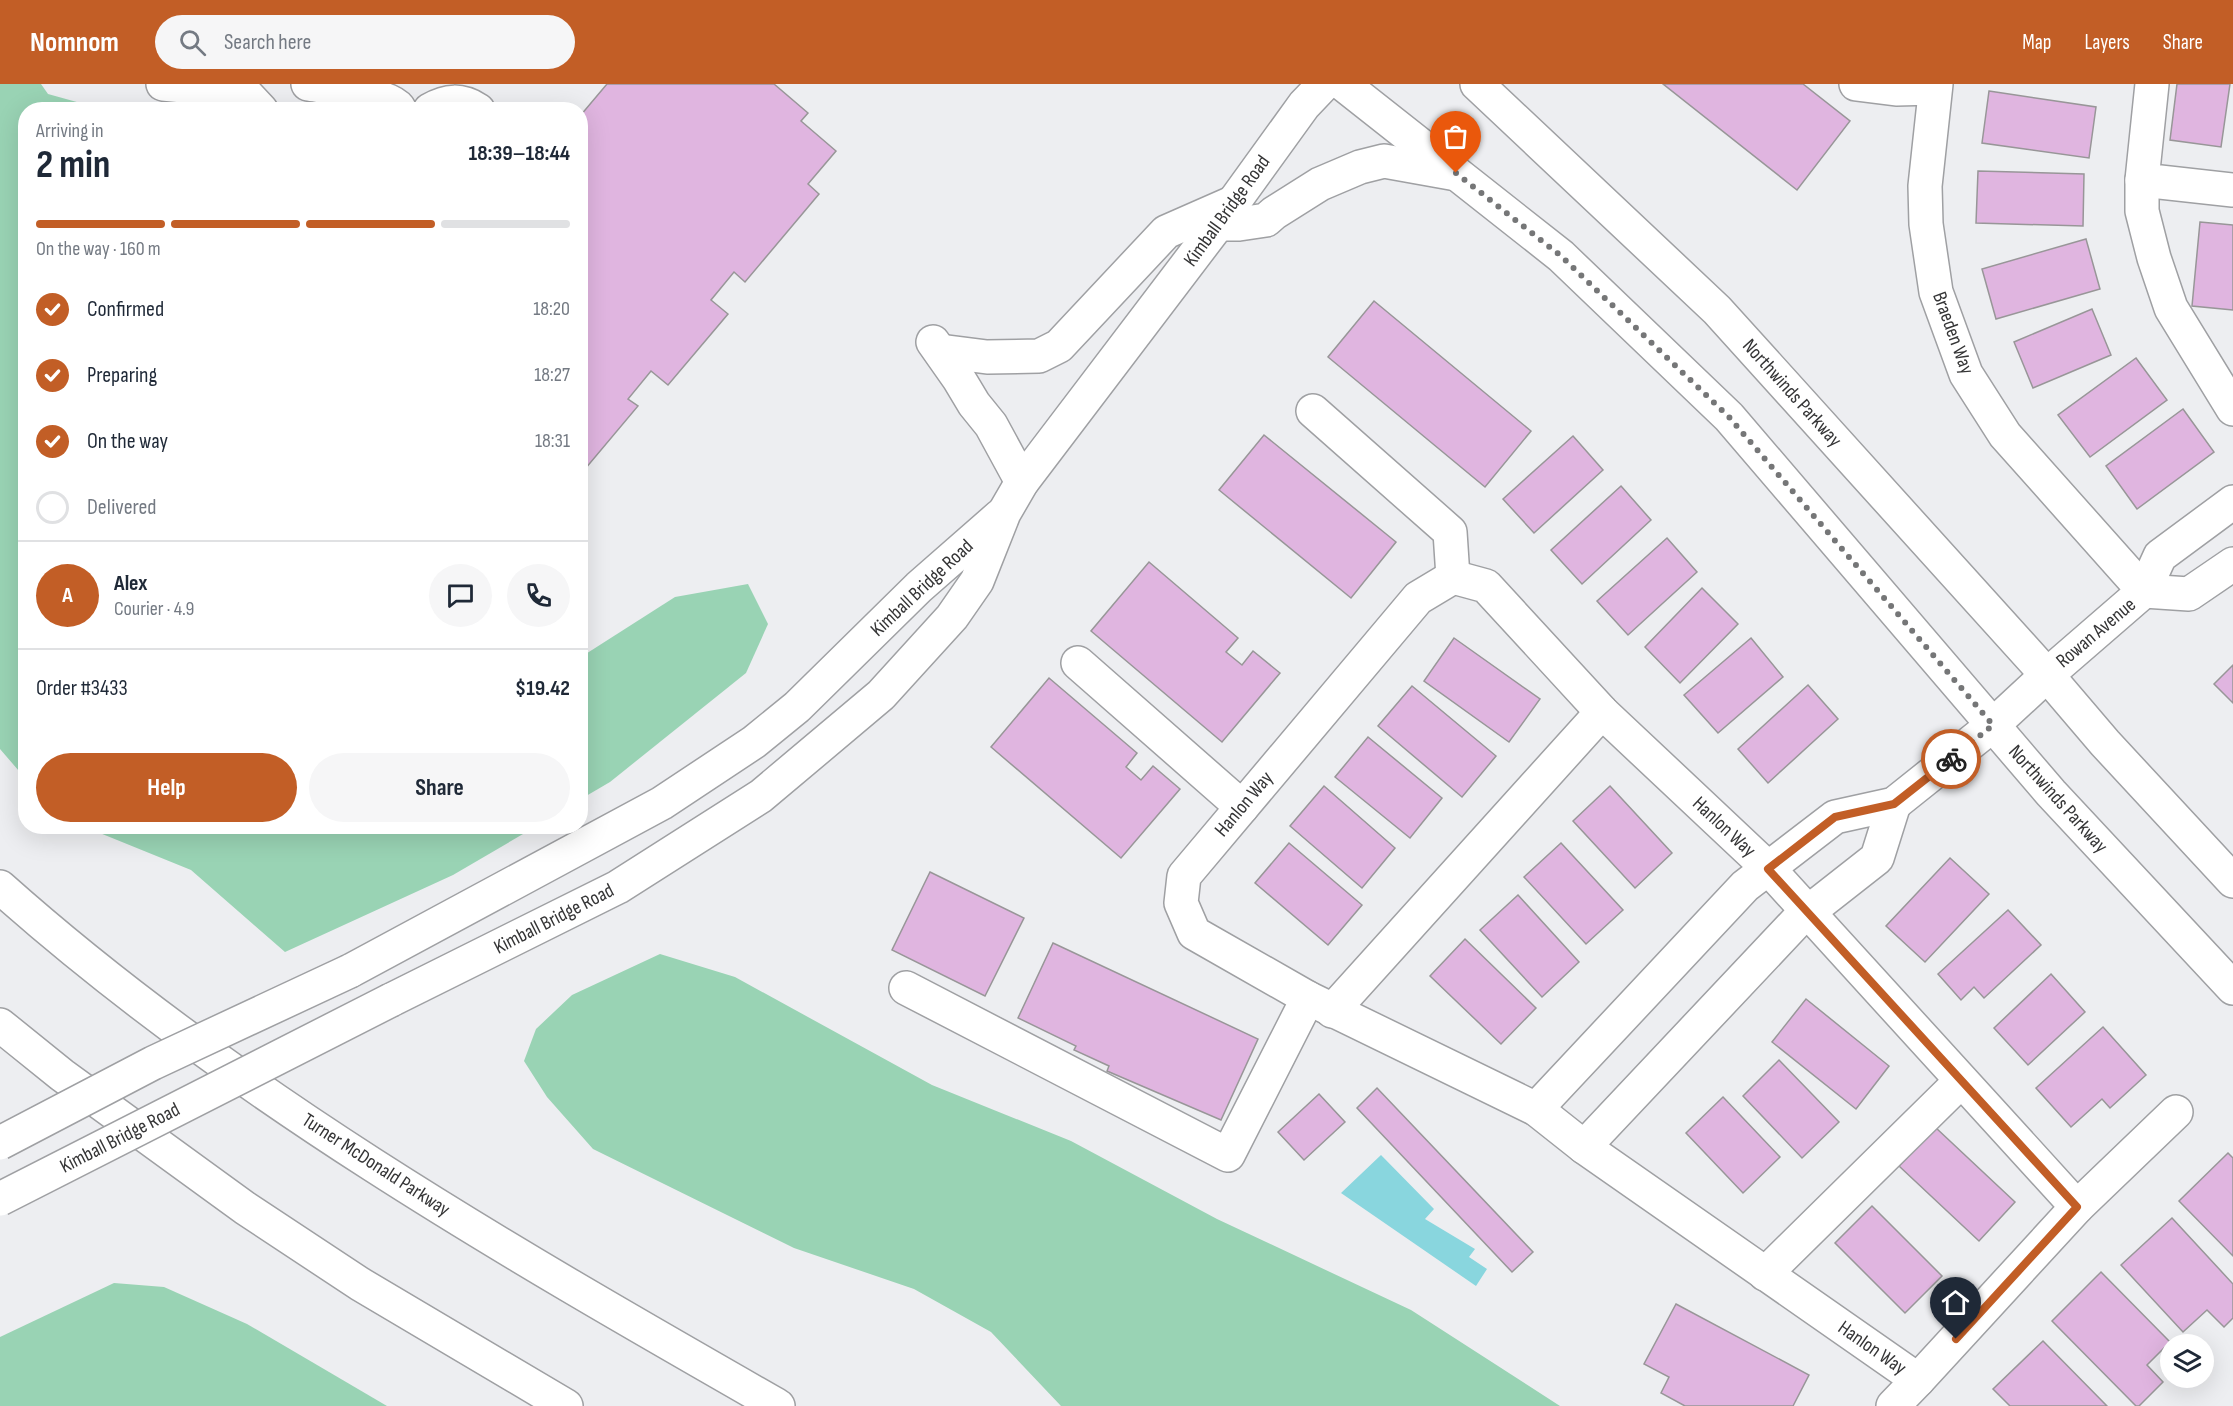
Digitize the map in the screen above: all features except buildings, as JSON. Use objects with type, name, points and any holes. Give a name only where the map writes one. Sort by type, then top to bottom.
[{"type":"main road","points":[[163,84],[252,95]]},
{"type":"main road","points":[[308,84],[383,98],[392,102]]},
{"type":"main road","name":"Kimball Bridge Road","points":[[0,1199],[618,887],[761,795],[881,695],[952,617],[977,581],[1004,513],[1022,482],[1304,105],[1324,84]]},
{"type":"main road","name":"Northwinds Parkway","points":[[1343,84],[1561,256],[1729,417],[2051,793],[2233,988]]},
{"type":"main road","name":"Northwinds Parkway","points":[[1477,84],[1717,310],[2047,675],[2105,743],[2233,881]]},
{"type":"main road","points":[[1856,84],[1896,89],[1935,86]]},
{"type":"main road","points":[[2152,84],[2142,180],[2142,211],[2154,258],[2171,308],[2233,409]]},
{"type":"main road","name":"Braeden Way","points":[[1935,86],[1925,186],[1926,224],[1936,292],[1966,374],[2005,435],[2144,591]]},
{"type":"main road","points":[[1022,482],[991,425],[974,404],[936,346],[987,357],[1039,356],[1059,346],[1166,232],[1225,213],[1239,224],[1266,220],[1320,184],[1384,161],[1456,173]]},
{"type":"main road","points":[[2142,180],[2233,190]]},
{"type":"main road","points":[[1313,411],[1450,532],[1453,577]]},
{"type":"main road","name":"Rowan Avenue","points":[[1894,804],[1993,725],[2144,591],[2160,556],[2233,502]]},
{"type":"main road","name":"Kimball Bridge Road","points":[[0,1143],[153,1063],[350,971],[662,803],[754,742],[797,707],[919,587],[1004,513]]},
{"type":"main road","name":"Rowan Avenue","points":[[2144,591],[2189,594],[2233,564]]},
{"type":"main road","name":"Hanlon Way","points":[[1453,577],[1486,586],[1602,712],[1768,869],[2077,1207],[1918,1380],[1584,1147],[1536,1109],[1320,1005],[1194,933],[1181,903],[1184,876],[1418,598],[1453,577]]},
{"type":"main road","points":[[1078,663],[1242,807]]},
{"type":"main road","points":[[906,988],[1228,1155],[1320,1005],[1602,712]]},
{"type":"main road","points":[[1536,1109],[1745,886],[1835,817],[1894,804],[1877,858],[1798,920],[1584,1147]]},
{"type":"main road","name":"Turner McDonald Parkway","points":[[0,887],[155,1014],[262,1091],[504,1247],[778,1406]]},
{"type":"main road","points":[[0,1026],[62,1075],[245,1208],[360,1284],[566,1406]]},
{"type":"main road","points":[[1766,1274],[1961,1081]]},
{"type":"main road","points":[[2077,1207],[2176,1112]]},
{"type":"main road","points":[[1893,1406],[1918,1380]]},
{"type":"green space","points":[[0,84],[41,84],[48,94],[77,102],[18,102],[18,770],[0,749]]},
{"type":"green space","points":[[748,584],[768,624],[746,673],[610,782],[588,795],[588,653],[675,597]]},
{"type":"green space","points":[[102,834],[523,834],[453,875],[285,952],[191,870]]},
{"type":"green space","points":[[660,954],[735,977],[932,1085],[1071,1141],[1217,1219],[1411,1310],[1560,1406],[1061,1406],[991,1332],[914,1289],[794,1248],[593,1149],[547,1097],[524,1061],[536,1029],[572,995]]},
{"type":"green space","points":[[114,1283],[164,1287],[247,1324],[387,1406],[0,1406],[0,1337]]},
{"type":"water","points":[[1381,1155],[1434,1209],[1425,1219],[1475,1249],[1469,1257],[1487,1269],[1476,1286],[1341,1193]]},
{"type":"way so far","points":[[1456,173],[1561,256],[1729,417],[1993,725],[1951,759]]},
{"type":"route","points":[[1951,759],[1894,804],[1835,817],[1768,869],[2077,1207],[1956,1339]]}]
